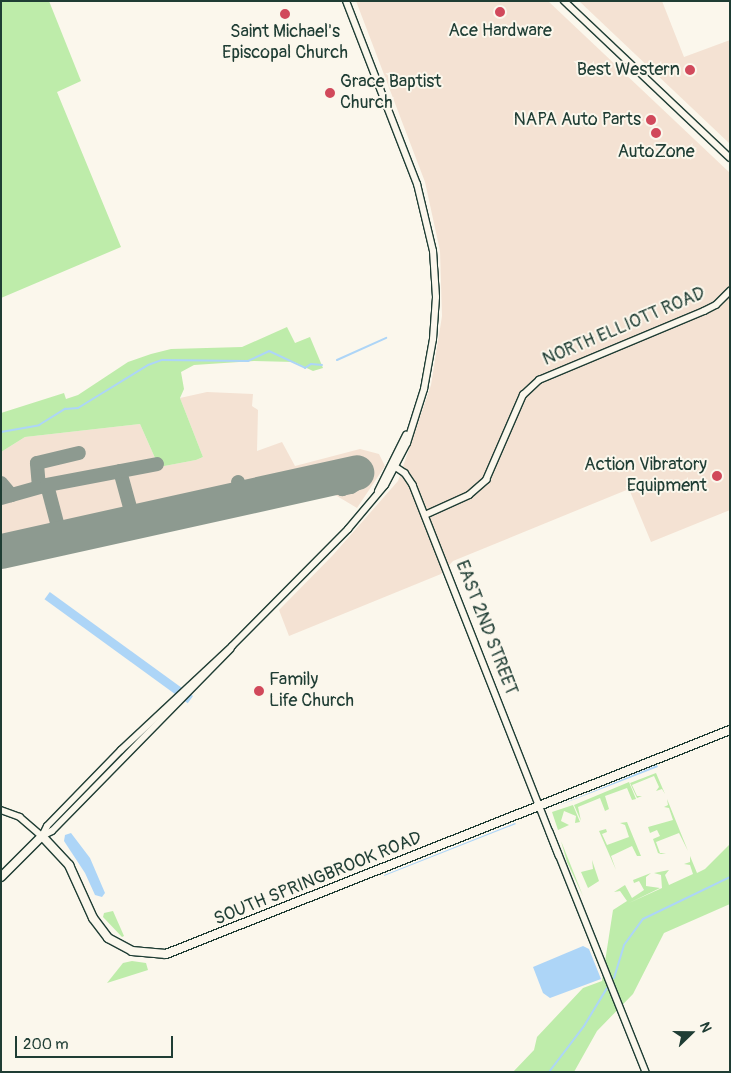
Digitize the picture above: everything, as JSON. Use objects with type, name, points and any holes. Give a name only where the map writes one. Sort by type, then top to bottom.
[{"type":"highway","name":"SOUTH SPRINGBROOK ROAD","points":[[42,836],[69,865],[93,918],[108,938],[132,951],[159,955],[184,948],[730,730]]},
{"type":"highway","points":[[1,876],[42,836]]},
{"type":"main road","points":[[42,836],[47,826],[121,750],[232,646],[330,548],[376,494],[396,467],[424,389],[433,339],[436,296],[433,251],[417,184],[346,1]]},
{"type":"main road","points":[[564,1],[730,158]]},
{"type":"main road","points":[[376,494],[410,428]]},
{"type":"street","name":"NORTH ELLIOTT ROAD","points":[[425,515],[469,495],[481,486],[496,463],[523,395],[539,380],[704,311],[716,305],[730,291]]},
{"type":"street","name":"EAST 2ND STREET","points":[[396,467],[411,481],[646,1072]]},
{"type":"street","points":[[1,810],[20,817],[42,836]]},
{"type":"shaded area","points":[[356,1],[548,1],[730,173],[730,510],[651,542],[629,489],[453,561],[441,574],[289,636],[279,610],[333,555],[398,481],[431,385],[442,316],[440,251],[425,182]]},
{"type":"shaded area","points":[[579,1],[662,1],[684,57],[730,40],[730,144]]},
{"type":"shaded area","points":[[207,392],[253,394],[252,406],[258,410],[257,451],[282,442],[295,466],[360,449],[379,454],[385,466],[357,508],[332,493],[317,491],[1,560],[1,452],[25,437],[140,424],[159,467],[196,460],[203,457],[180,398]]},
{"type":"green space","points":[[1,1],[49,1],[81,81],[57,92],[121,247],[1,298]]},
{"type":"green space","points":[[287,327],[295,343],[310,337],[323,368],[313,371],[294,362],[254,361],[194,365],[181,372],[184,389],[180,398],[203,457],[159,467],[140,424],[25,437],[1,452],[1,413],[64,393],[66,399],[78,395],[128,362],[151,354],[171,349],[242,347]]},
{"type":"green space","points":[[656,773],[665,794],[662,789],[656,791],[659,787],[654,776],[632,785],[637,796],[642,796],[637,798],[630,783]]},
{"type":"green space","points":[[629,782],[636,799],[632,800],[627,788],[605,796],[609,809],[605,811],[600,798],[578,807],[581,821],[574,805]]},
{"type":"green space","points":[[667,799],[688,851],[679,833],[656,842],[660,853],[666,853],[661,854],[658,853],[653,839],[660,836],[657,830],[650,833],[648,827],[673,820],[669,808],[664,807],[668,805]]},
{"type":"green space","points":[[573,805],[580,822],[575,823],[576,816],[564,811],[561,821],[569,825],[558,830],[552,812]]},
{"type":"green space","points":[[627,822],[641,856],[637,856],[632,846],[611,856],[616,870],[599,831],[606,829],[607,832],[602,834],[607,845],[629,837],[625,825],[620,823]]},
{"type":"green space","points":[[561,841],[583,896],[567,862]]},
{"type":"green space","points":[[730,844],[730,904],[664,933],[633,994],[597,1031],[574,1072],[513,1072],[534,1050],[537,1037],[583,988],[602,981],[613,910],[627,901],[620,891],[614,892],[625,885],[632,898],[644,890],[639,881],[634,883],[633,880],[651,873],[646,877],[646,886],[660,888],[629,903],[662,888],[661,875],[654,873],[669,870],[665,875],[669,885],[693,874],[690,865],[684,864],[690,862],[690,856],[697,873],[705,869]]},
{"type":"green space","points":[[592,860],[599,881],[588,888],[581,872],[593,869]]},
{"type":"green space","points":[[113,911],[124,936],[122,937],[103,917],[104,913]]},
{"type":"green space","points":[[132,961],[146,963],[148,970],[107,983],[123,963]]},
{"type":"water","points":[[50,592],[193,696],[188,703],[45,599]]},
{"type":"water","points":[[657,765],[658,767],[555,807]]},
{"type":"water","points":[[516,824],[384,876],[384,875]]},
{"type":"water","points":[[71,833],[90,858],[105,893],[102,897],[95,895],[85,873],[64,841],[65,835]]},
{"type":"water","points":[[583,946],[589,949],[601,979],[550,998],[543,993],[533,967]]},
{"type":"waterway","points":[[337,360],[386,338]]},
{"type":"waterway","points":[[1,432],[39,425],[65,409],[78,408],[148,365],[162,360],[248,361],[269,351],[305,368],[311,364],[322,365]]},
{"type":"waterway","points":[[614,978],[624,945],[643,919],[730,877]]},
{"type":"waterway","points":[[549,1072],[584,1026],[607,988]]},
{"type":"taxiway","points":[[39,487],[37,463],[79,453]]},
{"type":"taxiway","points":[[1,498],[47,485],[157,464]]},
{"type":"taxiway","points":[[120,471],[134,522]]},
{"type":"taxiway","points":[[331,478],[342,489],[351,487],[361,481],[356,472]]},
{"type":"taxiway","points":[[238,482],[242,498]]},
{"type":"taxiway","points":[[1,483],[11,495]]},
{"type":"taxiway","points":[[47,485],[61,538]]},
{"type":"runway","points":[[1,551],[356,472]]},
{"type":"place","name":"Ace Hardware","points":[[500,12]]},
{"type":"place","name":"Saint Michael's Episcopal Church","points":[[285,14]]},
{"type":"place","name":"Best Western","points":[[690,70]]},
{"type":"place","name":"Grace Baptist Church","points":[[330,93]]},
{"type":"place","name":"NAPA Auto Parts","points":[[651,120]]},
{"type":"place","name":"AutoZone","points":[[656,133]]},
{"type":"place","name":"Action Vibratory Equipment","points":[[717,476]]},
{"type":"place","name":"Family Life Church","points":[[259,691]]}]
